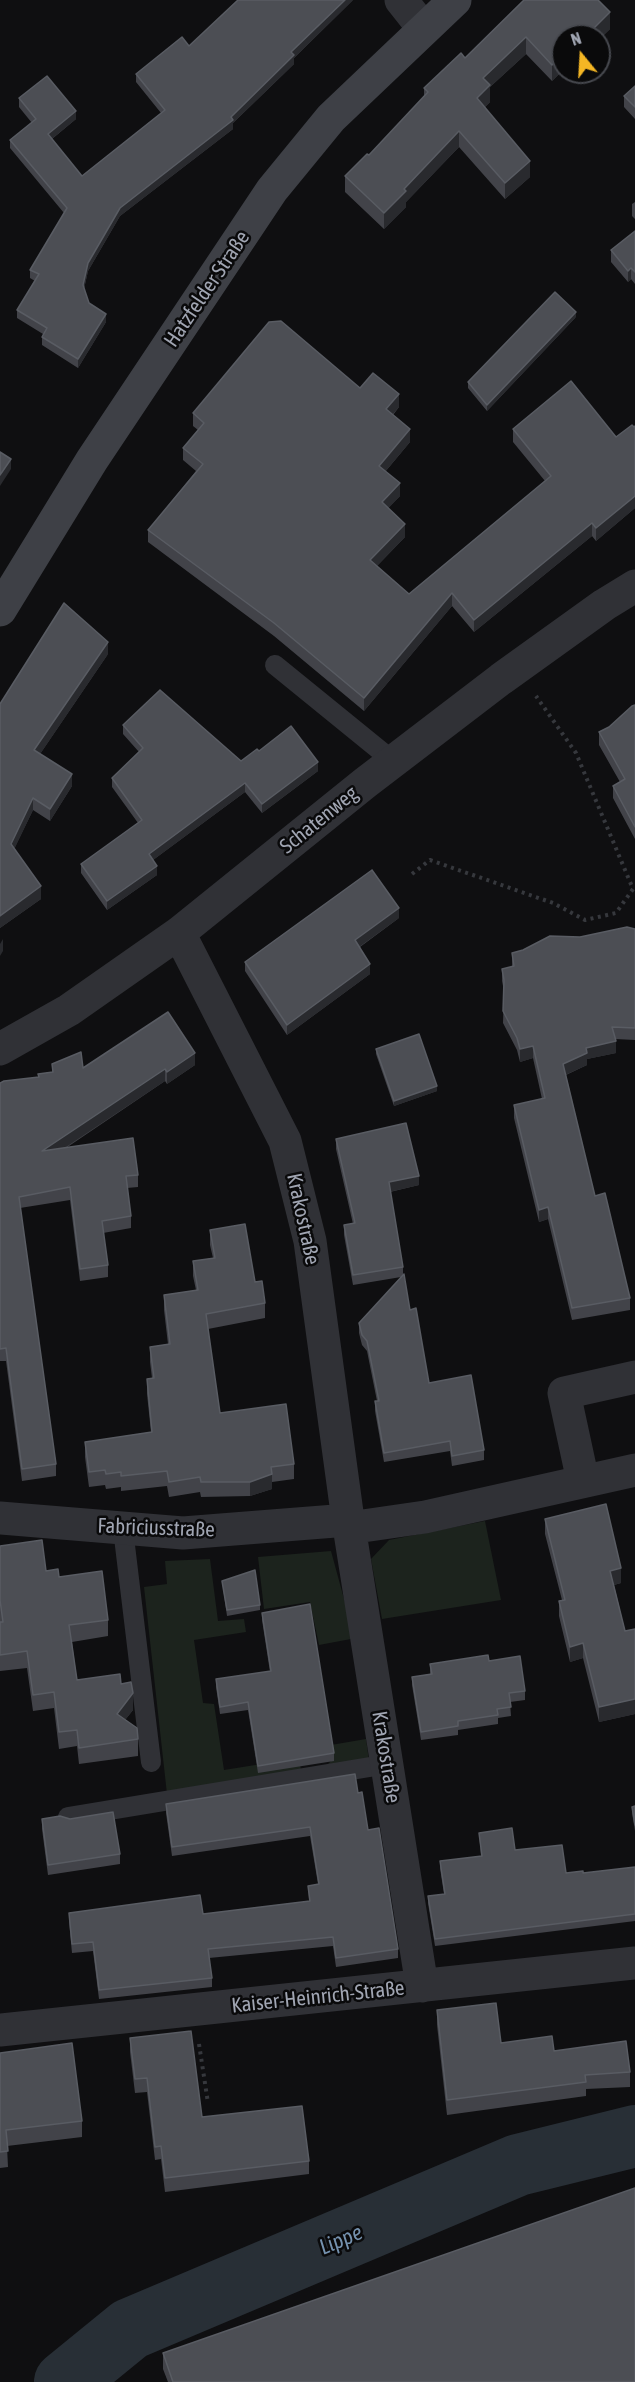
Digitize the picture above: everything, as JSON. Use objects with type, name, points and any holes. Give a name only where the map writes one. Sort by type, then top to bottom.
[{"type":"street","points":[[401,0],[424,29]]},
{"type":"street","name":"Hatzfelder Straße","points":[[0,610],[92,460],[272,190],[331,118],[455,0]]},
{"type":"street","name":"Schatenweg","points":[[0,1049],[69,1010],[179,933],[393,761],[516,668],[604,605],[635,586]]},
{"type":"street","name":"Krakostraße","points":[[179,933],[247,1062],[285,1141],[310,1241],[349,1524],[422,1986]]},
{"type":"street","points":[[583,1481],[564,1393],[635,1377]]},
{"type":"street","points":[[349,1524],[425,1517],[635,1470]]},
{"type":"street","name":"Fabriciusstraße","points":[[0,1518],[183,1533],[349,1524]]},
{"type":"street","name":"Kaiser-Heinrich-Straße","points":[[0,2030],[635,1963]]},
{"type":"lane","points":[[275,665],[393,761]]},
{"type":"lane","points":[[123,1529],[151,1762]]},
{"type":"lane","points":[[68,1817],[388,1764]]},
{"type":"path","points":[[412,874],[430,860],[553,903],[585,920],[616,913],[633,889],[576,753],[516,668]]},
{"type":"path","points":[[194,2010],[207,2103]]},
{"type":"shaded area","points":[[485,1521],[501,1600],[382,1619],[371,1559],[389,1540]]},
{"type":"shaded area","points":[[331,1551],[347,1610],[351,1639],[319,1645],[310,1602],[264,1609],[258,1557]]},
{"type":"shaded area","points":[[210,1559],[218,1621],[244,1619],[246,1632],[194,1640],[203,1703],[214,1704],[224,1770],[299,1758],[301,1770],[326,1766],[333,1759],[331,1745],[366,1739],[369,1761],[167,1794],[144,1587],[167,1584],[165,1561]]},
{"type":"building","points":[[238,0],[345,0],[291,52],[294,55],[231,117],[233,120],[120,208],[88,263],[83,285],[89,303],[106,314],[78,359],[42,337],[47,328],[17,310],[39,274],[30,270],[67,208],[10,140],[36,119],[19,98],[47,76],[76,111],[48,134],[82,176],[165,110],[136,74],[182,37],[189,46]]},
{"type":"building","points":[[524,0],[598,0],[610,12],[598,24],[551,24],[551,64],[526,37],[483,78],[490,85],[477,98],[530,161],[505,183],[459,131],[384,213],[345,176],[367,154],[369,155],[428,92],[424,88],[461,53],[465,58]]},
{"type":"building","points":[[635,86],[635,107],[624,96]]},
{"type":"building","points":[[635,231],[635,272],[631,268],[628,271],[611,250]]},
{"type":"building","points":[[555,292],[576,312],[487,405],[468,382]]},
{"type":"building","points":[[281,321],[360,388],[373,373],[399,394],[386,409],[410,429],[379,466],[400,483],[382,502],[405,524],[370,560],[409,594],[551,476],[513,429],[571,381],[616,437],[632,425],[635,426],[635,496],[596,528],[592,523],[474,620],[452,593],[364,698],[274,623],[148,530],[203,464],[183,448],[204,423],[193,413],[269,322]]},
{"type":"building","points":[[0,452],[11,459],[0,475]]},
{"type":"building","points":[[64,603],[108,642],[34,750],[72,774],[50,809],[33,798],[11,844],[41,886],[0,916],[0,704]]},
{"type":"building","points":[[160,690],[241,761],[257,749],[259,751],[291,726],[318,762],[262,804],[245,783],[149,854],[157,866],[107,901],[81,864],[142,820],[112,778],[143,748],[123,725]]},
{"type":"building","points":[[635,705],[635,827],[613,786],[625,779],[599,732],[609,727]]},
{"type":"building","points":[[372,870],[399,908],[355,940],[370,964],[287,1025],[245,962]]},
{"type":"building","points":[[627,927],[635,929],[635,1028],[612,1027],[616,1041],[586,1048],[587,1053],[563,1064],[595,1196],[605,1193],[630,1298],[572,1308],[548,1207],[539,1210],[514,1105],[545,1098],[533,1046],[520,1049],[503,1011],[502,969],[514,966],[512,953],[550,936],[580,937]]},
{"type":"building","points":[[168,1012],[195,1053],[167,1072],[165,1069],[42,1151],[133,1138],[138,1175],[126,1176],[131,1216],[102,1221],[108,1265],[80,1269],[70,1187],[19,1197],[56,1464],[22,1469],[6,1348],[0,1349],[0,1083],[39,1077],[38,1074],[53,1072],[52,1064],[81,1052],[83,1068]]},
{"type":"building","points":[[419,1034],[437,1086],[394,1101],[376,1049]]},
{"type":"building","points":[[406,1123],[419,1176],[389,1182],[403,1267],[353,1275],[344,1225],[355,1223],[336,1139]]},
{"type":"building","points":[[245,1224],[255,1282],[262,1281],[265,1303],[206,1314],[220,1413],[286,1404],[294,1464],[271,1467],[272,1474],[250,1482],[201,1482],[200,1477],[169,1482],[167,1471],[121,1476],[121,1472],[106,1474],[105,1470],[89,1472],[85,1442],[152,1432],[147,1379],[154,1378],[150,1347],[170,1344],[164,1295],[198,1290],[193,1261],[215,1258],[210,1230]]},
{"type":"building","points":[[404,1274],[410,1310],[416,1308],[429,1383],[471,1375],[484,1450],[452,1456],[450,1441],[384,1453],[375,1401],[379,1401],[367,1341],[362,1335],[359,1323]]},
{"type":"building","points":[[606,1504],[621,1568],[610,1571],[625,1631],[635,1629],[635,1699],[599,1707],[583,1643],[570,1647],[559,1601],[565,1600],[545,1519]]},
{"type":"building","points":[[42,1540],[46,1571],[58,1569],[59,1577],[102,1571],[108,1620],[69,1625],[77,1680],[120,1674],[121,1684],[131,1682],[133,1693],[117,1714],[137,1728],[138,1739],[79,1748],[77,1730],[59,1732],[54,1692],[33,1695],[27,1651],[0,1655],[0,1622],[3,1622],[0,1600],[0,1546]]},
{"type":"building","points":[[255,1570],[260,1605],[227,1610],[222,1581]]},
{"type":"building","points":[[310,1604],[334,1753],[258,1766],[248,1702],[220,1707],[216,1679],[271,1671],[262,1613]]},
{"type":"building","points":[[488,1655],[489,1661],[520,1656],[525,1691],[509,1693],[511,1707],[497,1709],[498,1715],[458,1721],[458,1726],[421,1732],[412,1677],[432,1674],[430,1664]]},
{"type":"building","points":[[355,1774],[358,1793],[362,1792],[368,1830],[379,1828],[398,1949],[336,1958],[333,1937],[208,1949],[212,1978],[99,1990],[93,1942],[72,1944],[69,1913],[200,1895],[203,1914],[310,1901],[308,1886],[319,1884],[310,1827],[172,1847],[166,1804]]},
{"type":"building","points":[[635,1806],[635,1825],[632,1807]]},
{"type":"building","points":[[113,1812],[120,1854],[48,1865],[42,1819],[60,1816],[70,1819]]},
{"type":"building","points":[[512,1828],[515,1850],[562,1845],[566,1873],[635,1867],[635,1914],[435,1939],[428,1896],[445,1894],[440,1861],[482,1856],[479,1833]]},
{"type":"building","points":[[496,2003],[501,2043],[552,2036],[554,2051],[626,2041],[630,2072],[585,2075],[586,2082],[447,2100],[437,2010]]},
{"type":"building","points":[[191,2031],[202,2117],[302,2106],[309,2161],[165,2178],[161,2146],[155,2147],[147,2078],[135,2079],[130,2038]]},
{"type":"building","points":[[72,2043],[82,2121],[6,2130],[8,2151],[0,2152],[0,2053]]},
{"type":"building","points":[[635,2188],[635,2382],[173,2382],[163,2353]]},
{"type":"waterway","name":"Lippe","points":[[65,2382],[130,2329],[518,2165],[635,2136]]}]
